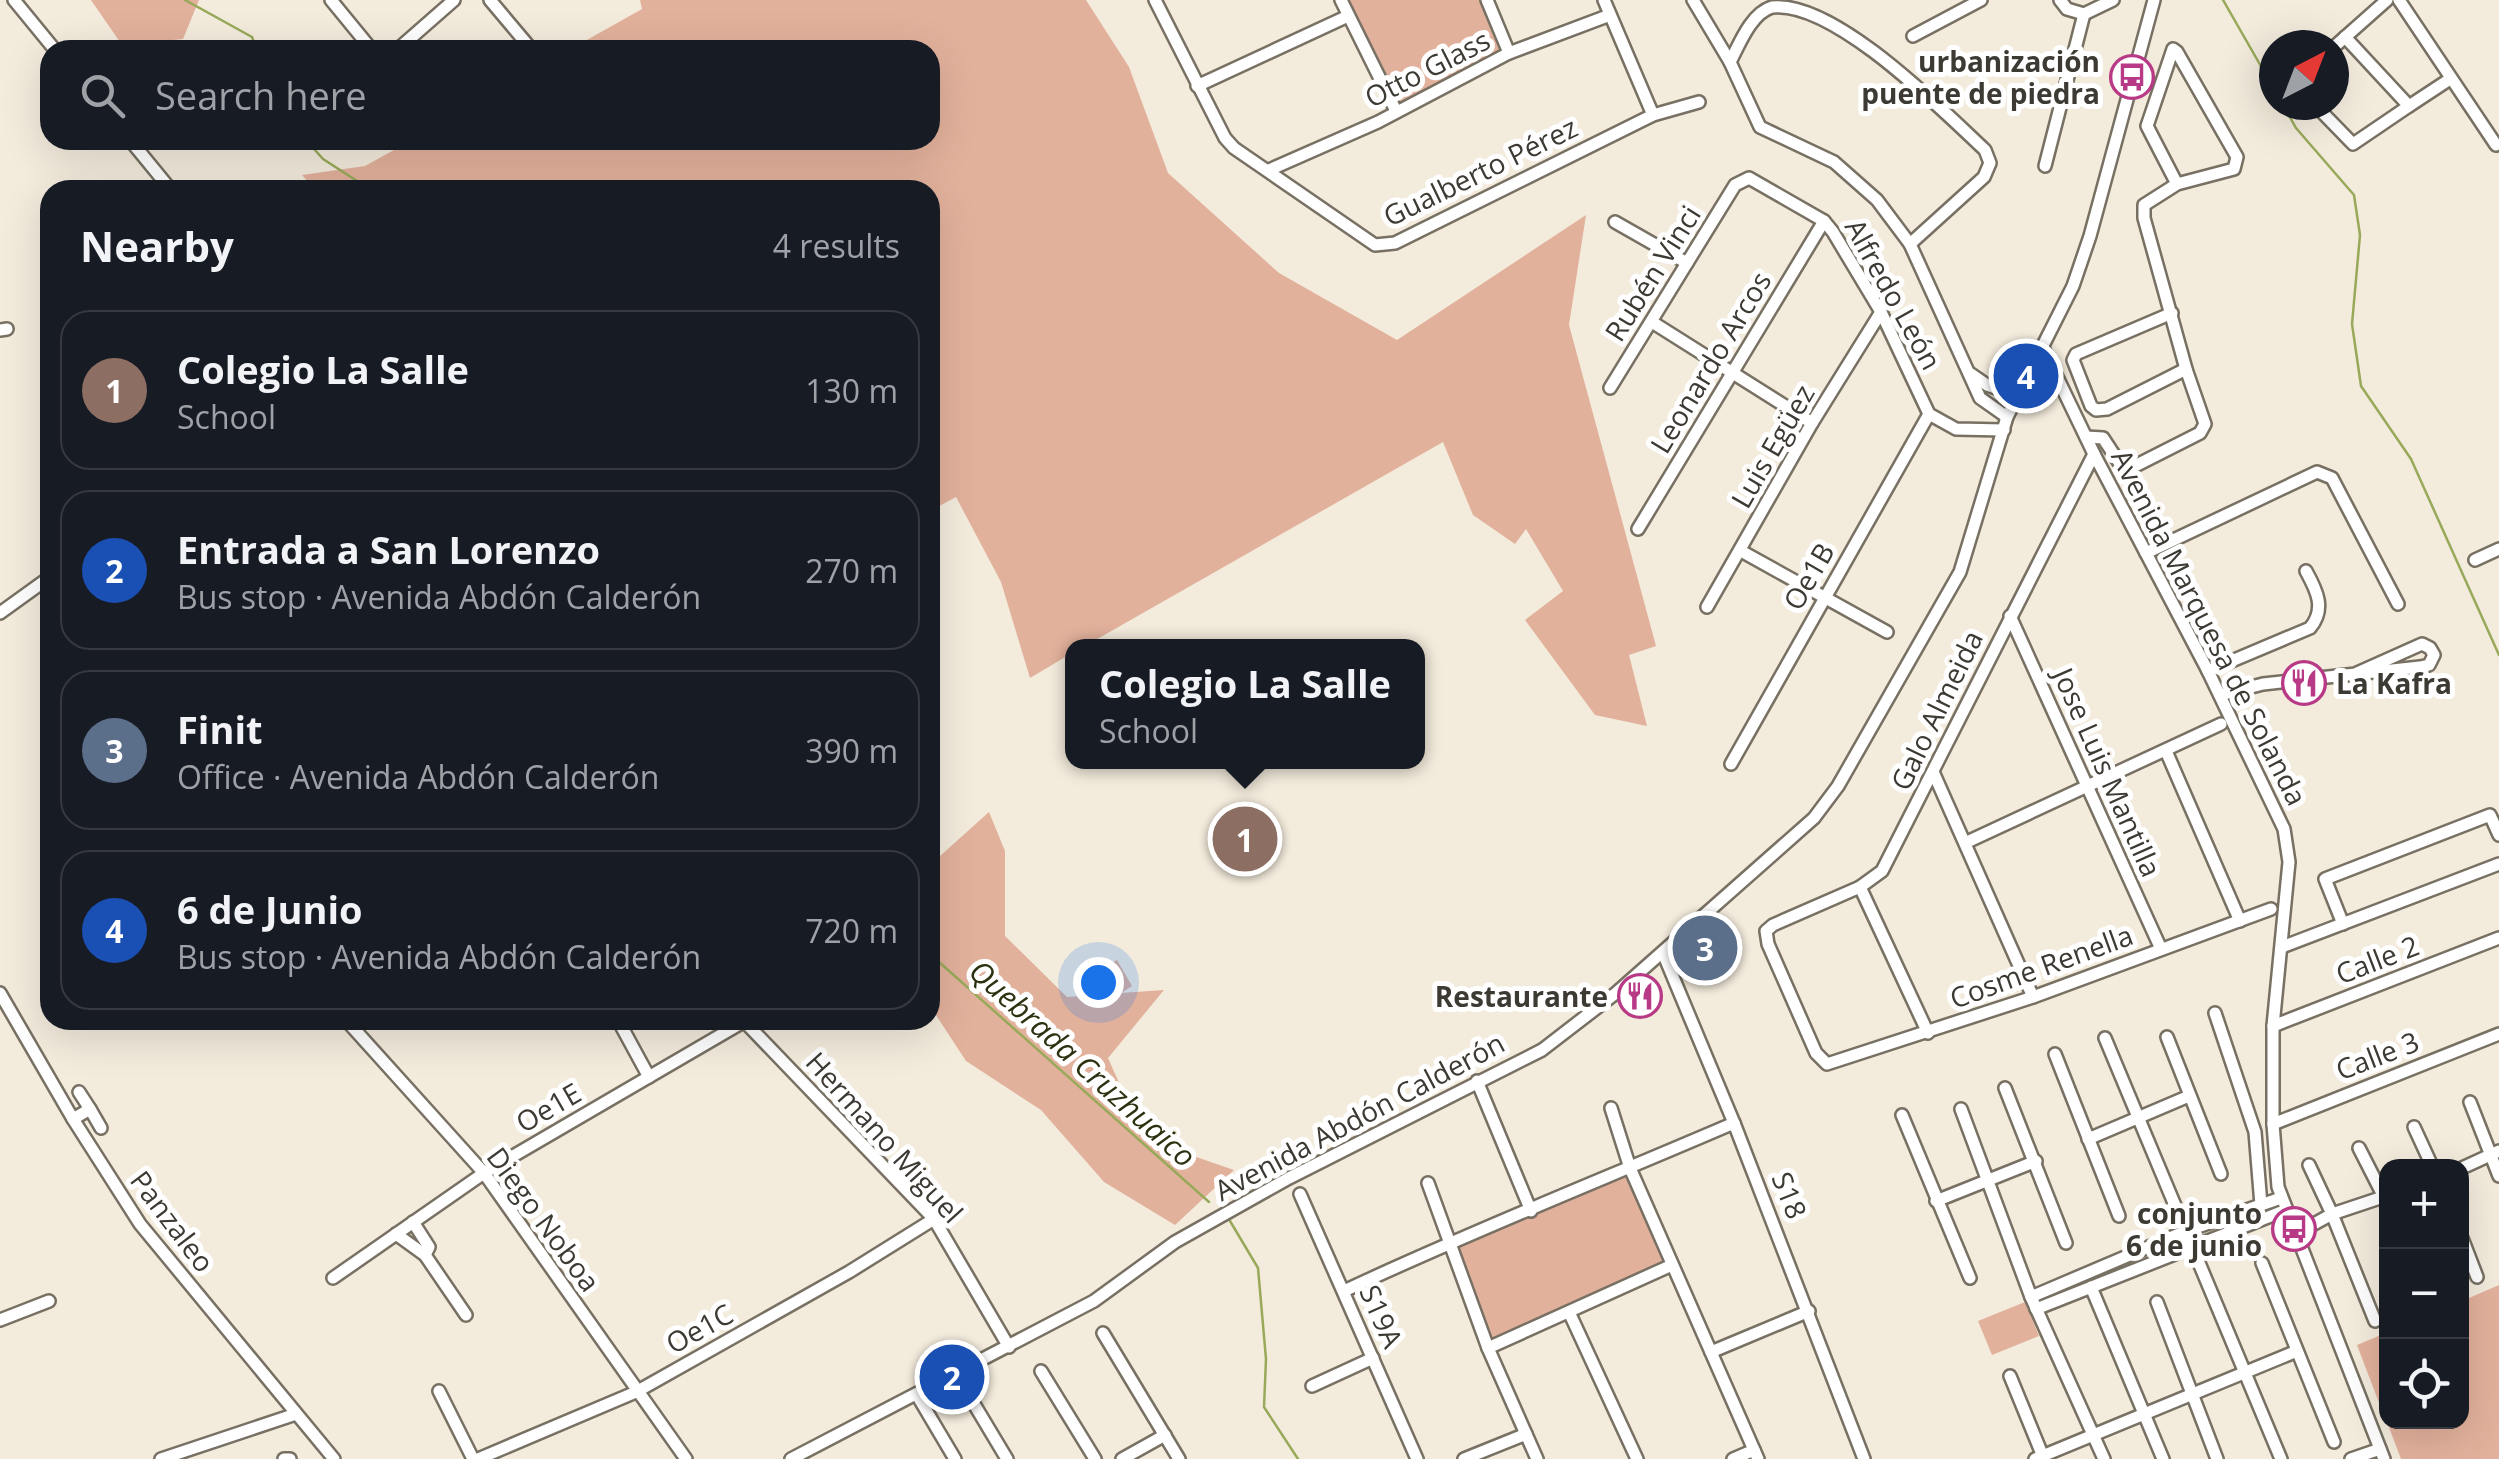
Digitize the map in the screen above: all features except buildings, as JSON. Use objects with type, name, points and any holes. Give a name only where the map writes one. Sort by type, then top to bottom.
[{"type":"street","points":[[14,0],[48,40]]},
{"type":"street","points":[[331,0],[364,40]]},
{"type":"street","points":[[408,40],[454,0]]},
{"type":"street","points":[[490,0],[524,40]]},
{"type":"street","name":"Gualberto Pérez","points":[[1155,0],[1225,138],[1365,240],[1385,246],[1652,115],[1699,102]]},
{"type":"street","points":[[1340,0],[1396,111]]},
{"type":"street","points":[[1487,0],[1509,54]]},
{"type":"street","points":[[1604,0],[1652,115]]},
{"type":"street","points":[[1693,0],[1730,62],[1760,127],[1834,162],[1877,200],[1910,244],[1984,403],[2007,416]]},
{"type":"street","points":[[1913,36],[1980,0]]},
{"type":"street","points":[[2060,0],[2067,9],[2084,14],[2112,0]]},
{"type":"street","name":"Avenida Abdón Calderón","points":[[791,1459],[1094,1300],[1175,1242],[1289,1178],[1542,1050],[1663,953],[1814,818],[1828,802],[1960,572],[2007,416],[2072,286],[2090,236],[2154,0]]},
{"type":"street","points":[[2349,34],[2388,0]]},
{"type":"street","points":[[2399,0],[2496,145]]},
{"type":"street","points":[[1730,62],[1761,12],[1772,6],[1810,6],[1870,42],[1985,150],[1990,163],[1984,177],[1910,244]]},
{"type":"street","name":"Otto Glass","points":[[1270,170],[1509,54],[1610,14]]},
{"type":"street","points":[[2045,166],[2084,14]]},
{"type":"street","points":[[1198,86],[1348,16]]},
{"type":"street","points":[[2349,41],[2409,106]]},
{"type":"street","points":[[2086,436],[2104,438],[2125,469],[2200,433],[2205,424],[2186,369],[2144,218],[2144,205],[2177,184],[2234,169],[2237,157],[2178,52],[2172,49],[2148,126],[2177,184]]},
{"type":"street","points":[[2329,120],[2353,144],[2450,79]]},
{"type":"street","points":[[138,150],[163,180]]},
{"type":"street","name":"Alfredo León","points":[[1735,185],[1744,179],[1755,180],[1824,221],[1881,312],[1929,414],[1956,429],[2004,430]]},
{"type":"street","name":"Rubén Vinci","points":[[1610,388],[1735,185]]},
{"type":"street","name":"Leonardo Arcos","points":[[1638,529],[1824,221]]},
{"type":"street","points":[[1615,222],[1687,263]]},
{"type":"street","name":"Luis Egüez","points":[[1707,607],[1812,423],[1881,312]]},
{"type":"street","points":[[2172,313],[2076,354],[2073,360],[2096,410],[2108,409],[2186,369]]},
{"type":"street","points":[[1652,322],[1812,423]]},
{"type":"street","name":"Avenida Marquesa de Solanda","points":[[2043,348],[2284,829],[2289,862],[2273,1026],[2272,1124],[2283,1204],[2382,1454]]},
{"type":"street","points":[[1971,374],[1987,385],[2016,395]]},
{"type":"street","name":"Oe1B","points":[[1731,764],[1929,414]]},
{"type":"street","name":"Galo Almeida","points":[[1826,1064],[1816,1053],[1794,1006],[1766,931],[1860,886],[1882,870],[2094,454]]},
{"type":"street","points":[[2146,554],[2306,476],[2322,473],[2332,478],[2398,604]]},
{"type":"street","points":[[2475,560],[2499,549]]},
{"type":"street","points":[[1741,551],[1886,632]]},
{"type":"street","points":[[2208,671],[2310,628],[2319,618],[2320,604],[2306,571]]},
{"type":"street","points":[[0,613],[40,584]]},
{"type":"street","name":"Jose Luis Mantilla","points":[[2010,616],[2161,949]]},
{"type":"street","points":[[2220,695],[2263,684],[2430,665],[2434,655],[2428,646],[2419,645],[2357,673]]},
{"type":"street","points":[[1966,842],[2221,724]]},
{"type":"street","points":[[2166,752],[2240,921]]},
{"type":"street","points":[[1934,774],[2034,996]]},
{"type":"street","points":[[2343,924],[2325,879],[2490,815],[2499,835]]},
{"type":"street","points":[[2282,947],[2499,864]]},
{"type":"street","points":[[1860,886],[1928,1033]]},
{"type":"street","name":"Cosme Renella","points":[[1826,1064],[1928,1033],[2271,909]]},
{"type":"street","name":"Calle 2","points":[[2273,1026],[2499,938]]},
{"type":"street","name":"S18","points":[[1663,953],[1809,1311],[1864,1459]]},
{"type":"street","name":"Panzaleo","points":[[0,993],[141,1226],[333,1458]]},
{"type":"street","points":[[2215,1013],[2255,1132],[2260,1205]]},
{"type":"street","name":"Diego Noboa","points":[[355,1030],[484,1174],[686,1459]]},
{"type":"street","points":[[624,1030],[649,1076]]},
{"type":"street","name":"Oe1E","points":[[333,1278],[484,1174],[728,1030]]},
{"type":"street","name":"Hermano Miguel","points":[[752,1030],[934,1220],[1010,1347]]},
{"type":"street","name":"Calle 3","points":[[2272,1124],[2499,1034]]},
{"type":"street","points":[[2167,1037],[2222,1174]]},
{"type":"street","points":[[2105,1038],[2282,1459]]},
{"type":"street","points":[[2055,1054],[2120,1216]]},
{"type":"street","points":[[1478,1081],[1531,1211]]},
{"type":"street","points":[[2005,1088],[2066,1243]]},
{"type":"street","points":[[79,1092],[101,1128]]},
{"type":"street","points":[[2088,1139],[2189,1096]]},
{"type":"street","points":[[2470,1102],[2495,1154],[2499,1176]]},
{"type":"street","points":[[1611,1108],[1630,1168],[1756,1454],[1733,1459]]},
{"type":"street","points":[[73,1119],[90,1109]]},
{"type":"street","points":[[1960,1109],[2034,1303],[2104,1459]]},
{"type":"street","points":[[1902,1115],[1970,1278]]},
{"type":"street","points":[[1344,1292],[1448,1242],[1531,1211],[1734,1123]]},
{"type":"street","points":[[2414,1127],[2429,1159]]},
{"type":"street","points":[[2359,1148],[2379,1185]]},
{"type":"street","points":[[2469,1165],[2495,1154]]},
{"type":"street","points":[[1936,1201],[2036,1161]]},
{"type":"street","points":[[2309,1165],[2375,1321]]},
{"type":"street","points":[[1428,1183],[1488,1348],[1537,1459]]},
{"type":"street","name":"S19A","points":[[1300,1194],[1416,1459]]},
{"type":"street","points":[[2296,1234],[2332,1214],[2379,1200]]},
{"type":"street","points":[[2034,1303],[2186,1232],[2260,1205],[2283,1204]]},
{"type":"street","points":[[2034,1303],[2091,1287],[2283,1204]]},
{"type":"street","name":"Oe1C","points":[[475,1459],[636,1392],[934,1220]]},
{"type":"street","points":[[413,1222],[428,1247],[425,1255]]},
{"type":"street","points":[[396,1234],[425,1255],[466,1315]]},
{"type":"street","points":[[2466,1249],[2477,1278]]},
{"type":"street","points":[[2262,1263],[2334,1442]]},
{"type":"street","points":[[1488,1348],[1672,1265]]},
{"type":"street","points":[[2091,1287],[2163,1459]]},
{"type":"street","points":[[0,1320],[50,1301]]},
{"type":"street","points":[[2157,1302],[2217,1459]]},
{"type":"street","points":[[1711,1352],[1809,1311]]},
{"type":"street","points":[[1569,1312],[1636,1459]]},
{"type":"street","points":[[1104,1333],[1180,1459]]},
{"type":"street","points":[[2010,1376],[2041,1458],[2297,1351]]},
{"type":"street","points":[[1312,1386],[1373,1358]]},
{"type":"street","points":[[1041,1371],[1095,1459]]},
{"type":"street","points":[[439,1391],[475,1459]]},
{"type":"street","points":[[917,1395],[954,1459]]},
{"type":"street","points":[[974,1404],[1007,1459]]},
{"type":"street","points":[[161,1459],[296,1414]]},
{"type":"street","points":[[1464,1459],[1526,1434]]},
{"type":"street","points":[[1122,1459],[1165,1435]]},
{"type":"street","points":[[2351,1459],[2382,1454]]},
{"type":"shaded area","points":[[91,0],[199,0],[183,39],[119,40]]},
{"type":"shaded area","points":[[640,0],[1086,0],[1129,67],[1168,173],[1279,273],[1397,340],[1586,215],[1569,325],[1656,646],[1629,655],[1647,726],[1595,715],[1525,620],[1563,591],[1526,529],[1515,544],[1473,515],[1443,442],[1097,639],[1065,639],[1065,657],[1030,678],[1001,582],[956,497],[940,506],[940,180],[306,180],[302,175],[365,166],[394,150],[940,150],[940,40],[587,40],[642,9]]},
{"type":"shaded area","points":[[1345,0],[1487,0],[1509,53],[1399,106]]},
{"type":"shaded area","points":[[989,812],[1005,851],[1005,936],[1067,997],[1082,996],[1076,983],[1117,960],[1132,986],[1121,993],[1164,990],[1108,1058],[1144,1139],[1234,1170],[1175,1225],[1104,1182],[1041,1110],[966,1061],[940,1021],[940,856]]},
{"type":"shaded area","points":[[1630,1168],[1672,1265],[1488,1348],[1448,1243]]},
{"type":"shaded area","points":[[2499,1285],[2499,1459],[2401,1459],[2390,1429],[2469,1429],[2469,1298]]},
{"type":"shaded area","points":[[2025,1302],[2039,1336],[1992,1355],[1978,1321]]},
{"type":"shaded area","points":[[2379,1336],[2379,1403],[2357,1345]]},
{"type":"waterway","name":"Quebrada Cruzhuaico","points":[[185,0],[253,40]]},
{"type":"waterway","points":[[2223,0],[2259,63]]},
{"type":"waterway","points":[[2291,120],[2354,195],[2360,235],[2352,324],[2361,386],[2411,459],[2499,655]]},
{"type":"waterway","name":"Quebrada Cruzhuaico","points":[[315,150],[356,180]]},
{"type":"waterway","name":"Quebrada Cruzhuaico","points":[[940,963],[1209,1202]]},
{"type":"waterway","name":"Quebrada Cruzhuaico","points":[[1230,1221],[1258,1268],[1266,1359],[1264,1407],[1298,1459]]},
{"type":"place","name":"urbanización puente de piedra","points":[[2132,77]]},
{"type":"place","name":"6 de Junio","points":[[2026,376]]},
{"type":"place","name":"La Kafra","points":[[2304,683]]},
{"type":"place","name":"Colegio La Salle","points":[[1245,839]]},
{"type":"place","name":"Finit","points":[[1705,948]]},
{"type":"place","name":"Restaurante","points":[[1640,996]]},
{"type":"place","name":"conjunto 6 de junio","points":[[2294,1229]]},
{"type":"place","name":"Entrada a San Lorenzo","points":[[952,1377]]}]
